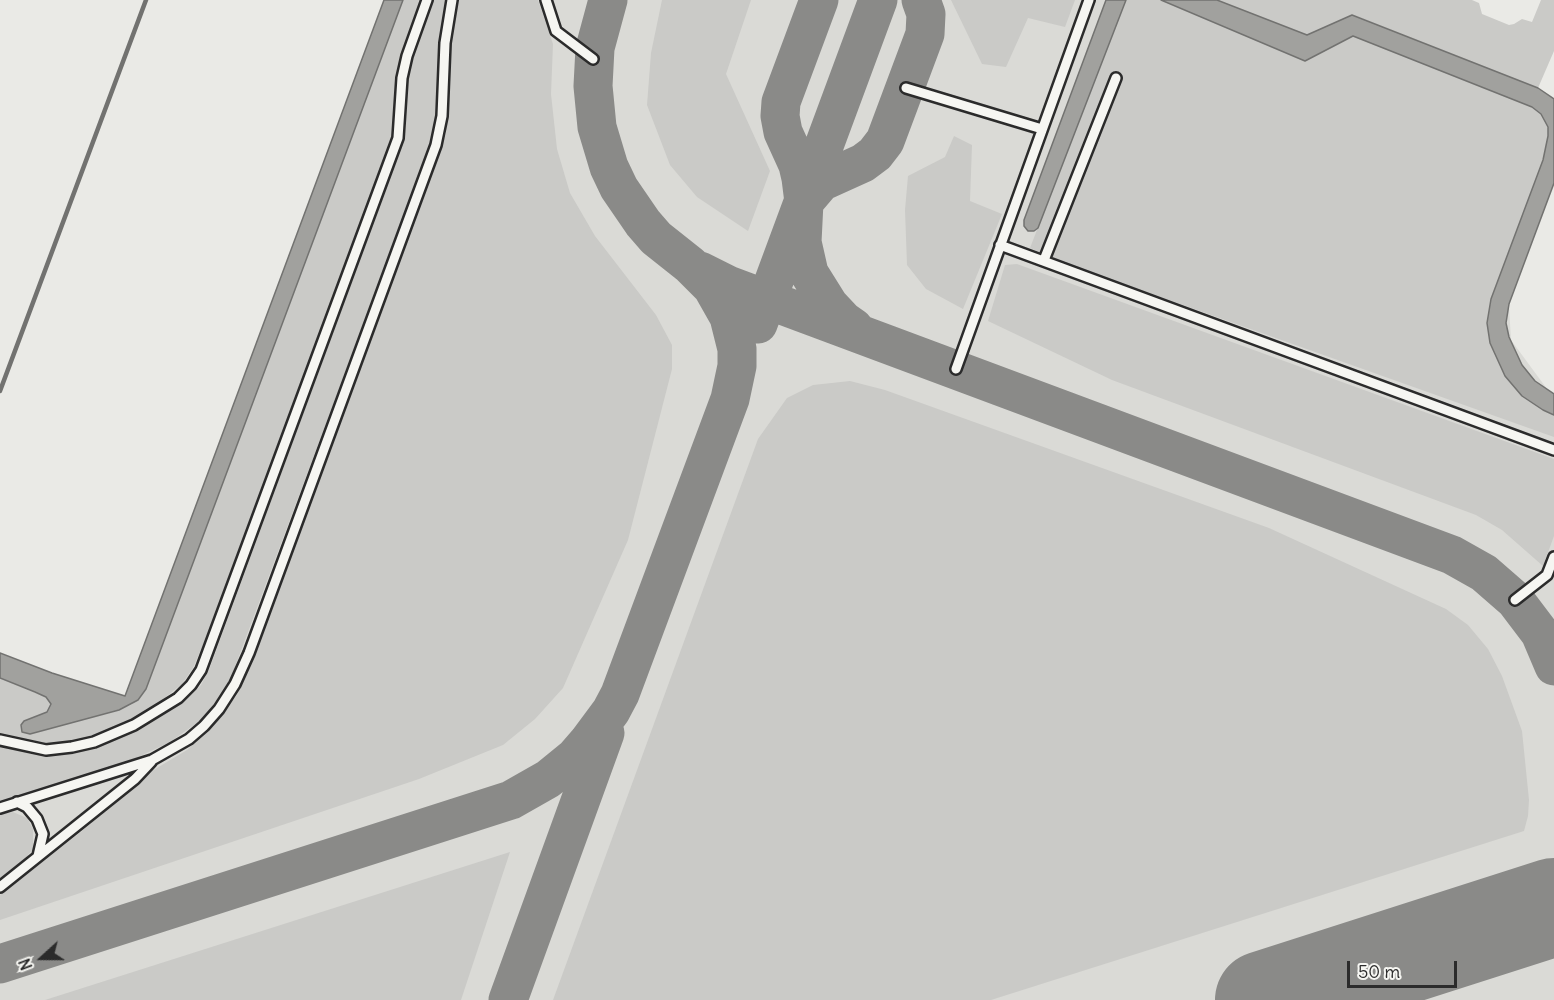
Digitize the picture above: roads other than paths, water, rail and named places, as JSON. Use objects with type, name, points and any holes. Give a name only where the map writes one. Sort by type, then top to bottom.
[{"type":"lane","points":[[0,741],[46,750],[94,742],[134,724],[178,698],[192,685],[201,670],[398,138],[402,78],[407,56],[427,0]]},
{"type":"lane","points":[[0,808],[152,760],[189,739],[204,726],[219,709],[235,684],[249,653],[436,146],[442,116],[445,43],[452,0]]},
{"type":"lane","points":[[546,0],[556,31],[593,59]]},
{"type":"lane","points":[[956,369],[1089,0]]},
{"type":"lane","points":[[1044,260],[1116,78]]},
{"type":"lane","points":[[906,88],[1042,129]]},
{"type":"lane","points":[[1000,245],[1554,450]]},
{"type":"lane","points":[[1515,600],[1547,575],[1554,557]]},
{"type":"lane","points":[[0,887],[135,779],[152,760]]},
{"type":"lane","points":[[17,802],[27,807],[38,819],[43,834],[38,856]]},
{"type":"waterway","points":[[0,391],[146,0]]}]
